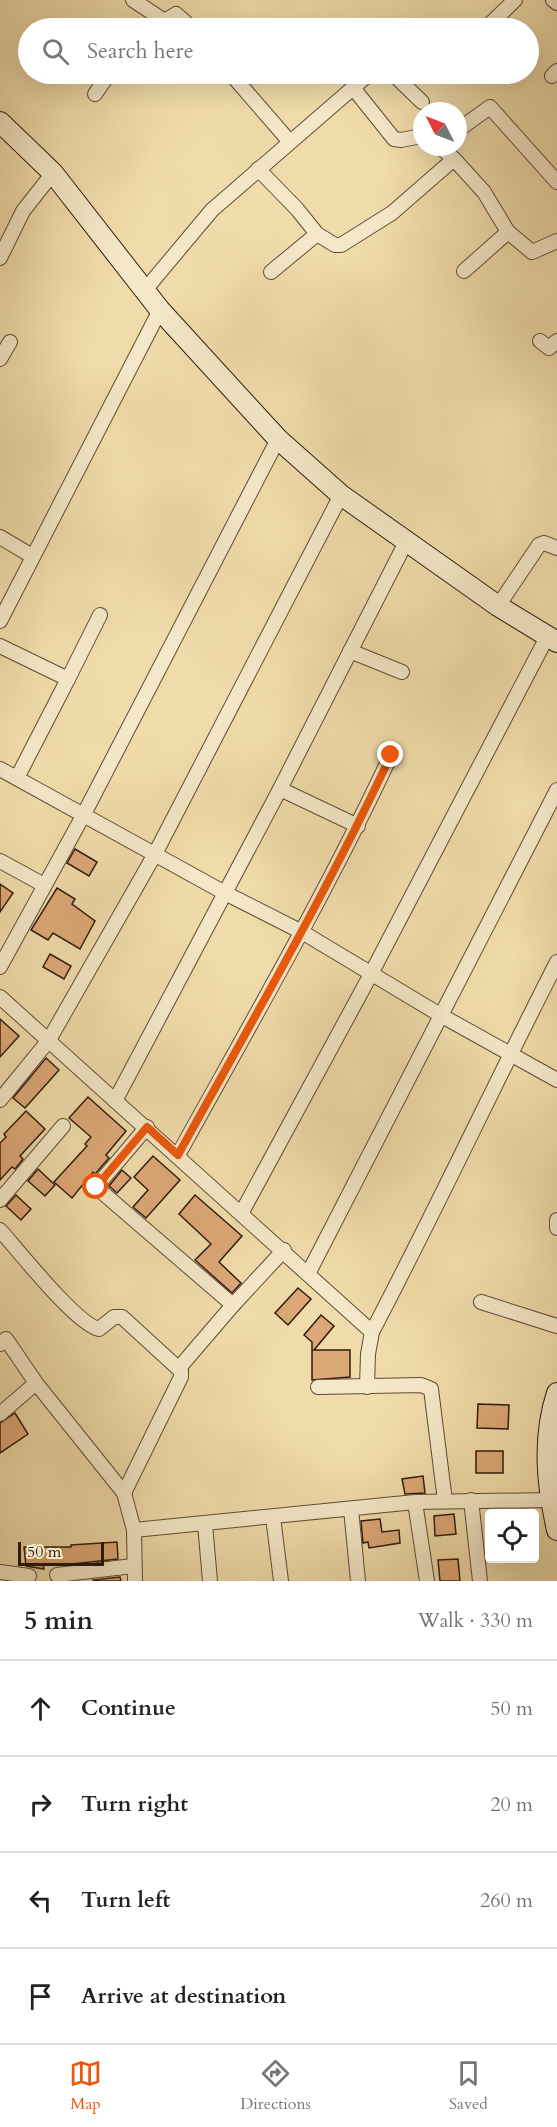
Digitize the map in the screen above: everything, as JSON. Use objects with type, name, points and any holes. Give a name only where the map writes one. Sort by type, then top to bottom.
[{"type":"street","points":[[133,0],[152,18]]},
{"type":"street","points":[[496,18],[515,0]]},
{"type":"street","points":[[553,0],[557,3]]},
{"type":"street","points":[[95,94],[102,84]]},
{"type":"street","points":[[240,84],[290,142]]},
{"type":"street","points":[[145,290],[212,210],[359,84]]},
{"type":"street","points":[[403,84],[422,102]]},
{"type":"street","points":[[354,89],[394,139],[413,138]]},
{"type":"street","points":[[467,124],[490,107],[557,182]]},
{"type":"street","points":[[0,122],[53,173],[160,310],[278,439],[341,495],[498,606],[552,639],[242,1212]]},
{"type":"street","points":[[450,156],[484,192],[507,232],[532,252],[557,241]]},
{"type":"street","points":[[258,169],[297,208],[317,234],[341,245],[392,213],[454,159]]},
{"type":"street","points":[[0,258],[24,211],[53,173]]},
{"type":"street","points":[[464,272],[507,232]]},
{"type":"street","points":[[271,272],[317,234]]},
{"type":"street","points":[[0,621],[160,310]]},
{"type":"street","points":[[540,341],[548,348],[557,341]]},
{"type":"street","points":[[0,358],[10,342]]},
{"type":"street","points":[[0,967],[84,814],[278,439]]},
{"type":"street","points":[[0,1101],[49,1040],[155,854],[341,495]]},
{"type":"street","points":[[0,537],[32,556]]},
{"type":"street","points":[[115,1101],[280,789],[406,542]]},
{"type":"street","points":[[498,606],[539,545],[544,543],[557,548]]},
{"type":"street","points":[[17,778],[100,615]]},
{"type":"street","points":[[0,645],[68,679]]},
{"type":"street","points":[[350,651],[402,672]]},
{"type":"street","points":[[178,1155],[302,932],[358,826],[391,755]]},
{"type":"street","points":[[0,769],[225,893],[302,932],[442,1016],[557,1080]]},
{"type":"street","points":[[280,789],[358,826]]},
{"type":"street","points":[[308,1274],[557,790]]},
{"type":"street","points":[[0,861],[44,885]]},
{"type":"street","points":[[367,1387],[368,1354],[372,1332],[438,1205],[509,1054],[557,963]]},
{"type":"street","points":[[0,996],[242,1212],[372,1332]]},
{"type":"street","points":[[0,1200],[63,1126]]},
{"type":"street","points":[[147,1127],[96,1187],[233,1305]]},
{"type":"street","points":[[557,1220],[557,1228]]},
{"type":"street","points":[[1,1234],[60,1297],[93,1328],[99,1329],[114,1317],[122,1317],[179,1368],[181,1377],[124,1493]]},
{"type":"street","points":[[179,1368],[284,1250]]},
{"type":"street","points":[[481,1302],[557,1326]]},
{"type":"street","points":[[2,1338],[124,1493],[134,1530],[135,1581]]},
{"type":"street","points":[[0,1414],[36,1383]]},
{"type":"street","points":[[318,1387],[421,1385],[431,1389],[445,1501]]},
{"type":"street","points":[[557,1394],[552,1409],[546,1456],[557,1530]]},
{"type":"street","points":[[134,1530],[552,1491]]},
{"type":"street","points":[[471,1500],[480,1581]]},
{"type":"street","points":[[415,1502],[427,1581]]},
{"type":"street","points":[[351,1509],[358,1581]]},
{"type":"street","points":[[273,1517],[281,1581]]},
{"type":"street","points":[[205,1524],[210,1581]]},
{"type":"street","points":[[57,1575],[133,1566]]},
{"type":"street","points":[[0,1572],[29,1576]]},
{"type":"building","points":[[75,849],[97,862],[89,876],[67,863]]},
{"type":"building","points":[[0,884],[13,893],[0,912]]},
{"type":"building","points":[[57,888],[75,899],[72,904],[95,921],[80,949],[53,933],[48,940],[31,930]]},
{"type":"building","points":[[50,954],[71,966],[64,979],[43,967]]},
{"type":"building","points":[[0,1019],[19,1036],[0,1057]]},
{"type":"building","points":[[46,1058],[59,1070],[25,1108],[13,1098]]},
{"type":"building","points":[[88,1097],[126,1131],[106,1155],[109,1158],[95,1174],[93,1172],[72,1198],[54,1182],[87,1146],[85,1144],[91,1137],[69,1118]]},
{"type":"building","points":[[26,1111],[45,1129],[20,1156],[23,1159],[15,1169],[12,1167],[0,1180],[0,1143],[6,1137],[4,1134]]},
{"type":"building","points":[[153,1156],[180,1180],[146,1218],[133,1207],[148,1190],[134,1177]]},
{"type":"building","points":[[38,1169],[55,1185],[45,1196],[28,1181]]},
{"type":"building","points":[[122,1170],[131,1178],[117,1193],[109,1186]]},
{"type":"building","points":[[16,1195],[31,1209],[21,1220],[6,1206]]},
{"type":"building","points":[[195,1195],[242,1236],[219,1262],[241,1283],[232,1293],[195,1260],[211,1244],[179,1214]]},
{"type":"building","points":[[298,1288],[311,1299],[288,1325],[275,1313]]},
{"type":"building","points":[[321,1315],[334,1326],[314,1350],[350,1350],[350,1377],[312,1380],[312,1342],[304,1335]]},
{"type":"building","points":[[478,1404],[509,1405],[508,1429],[477,1428]]},
{"type":"building","points":[[15,1413],[28,1434],[0,1453],[0,1423]]},
{"type":"building","points":[[476,1451],[503,1451],[503,1473],[476,1473]]},
{"type":"building","points":[[423,1476],[425,1493],[405,1494],[402,1479]]},
{"type":"building","points":[[454,1514],[456,1534],[435,1536],[434,1516]]},
{"type":"building","points":[[380,1519],[382,1532],[399,1530],[400,1543],[369,1548],[368,1542],[363,1543],[361,1521]]},
{"type":"building","points":[[117,1542],[118,1559],[72,1564],[43,1564],[44,1569],[26,1566],[24,1547],[71,1547],[71,1545]]},
{"type":"building","points":[[458,1559],[460,1581],[440,1581],[438,1560]]},
{"type":"building","points":[[120,1577],[121,1581],[93,1580]]},
{"type":"route","points":[[96,1187],[147,1127],[178,1155],[302,932],[358,826],[391,755]]}]
